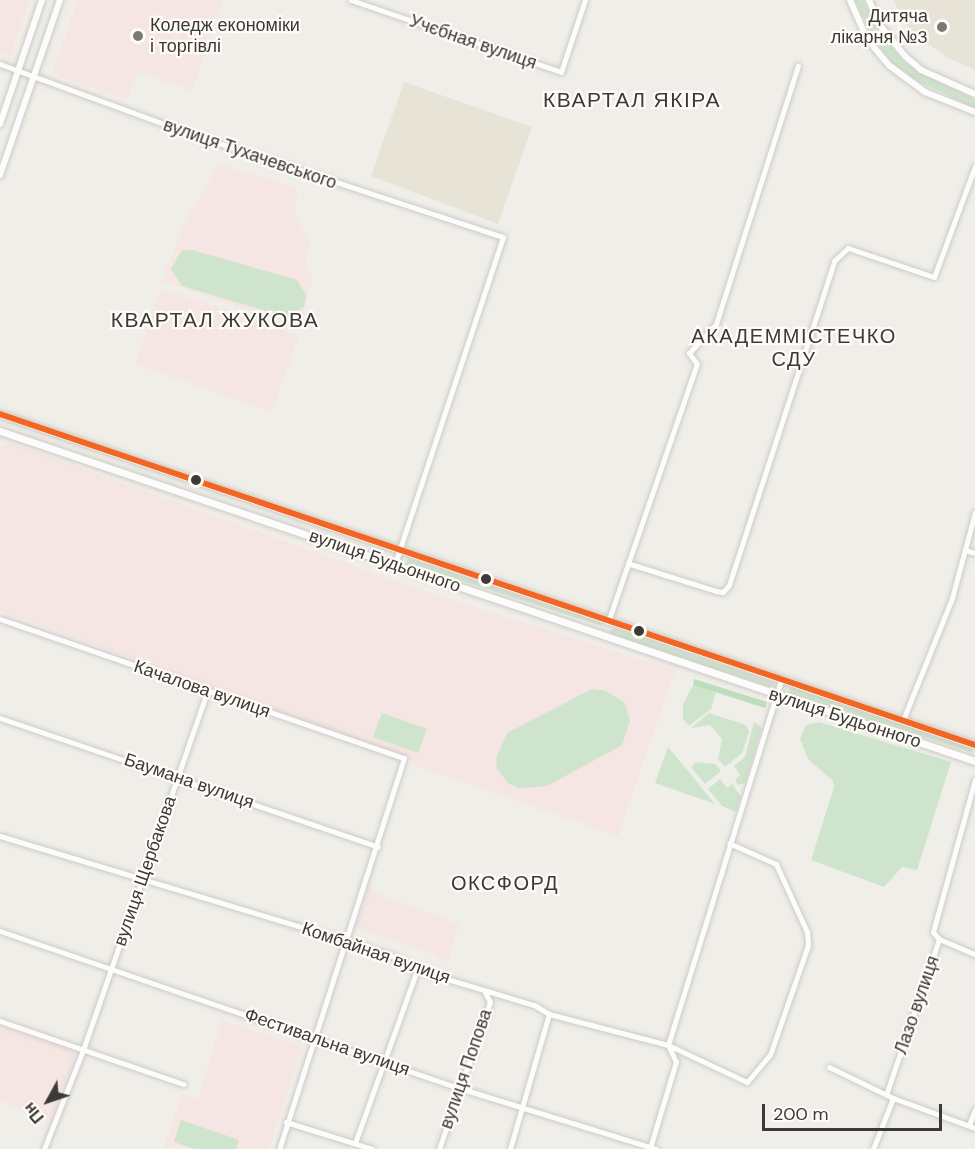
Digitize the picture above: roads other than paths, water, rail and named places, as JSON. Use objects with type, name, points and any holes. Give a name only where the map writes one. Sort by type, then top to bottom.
[{"type":"main road","name":"вулиця Будьонного","points":[[0,414],[975,745]]},
{"type":"main road","name":"вулиця Будьонного","points":[[0,431],[395,564],[603,637],[975,761]]},
{"type":"main road","points":[[603,637],[608,622]]},
{"type":"street","points":[[0,124],[42,0]]},
{"type":"street","points":[[0,175],[60,0]]},
{"type":"street","name":"Учєбная вулиця","points":[[351,0],[561,72],[585,0]]},
{"type":"street","points":[[850,0],[867,39],[890,66],[925,92],[975,112]]},
{"type":"street","points":[[869,0],[879,24],[904,56],[921,69],[975,94]]},
{"type":"street","name":"вулиця Тухачевського","points":[[0,64],[33,78],[503,237],[399,551]]},
{"type":"street","points":[[608,622],[630,564],[697,364],[688,353],[716,324],[798,66]]},
{"type":"street","points":[[630,564],[723,592],[729,585],[834,261],[848,248],[934,277],[975,166]]},
{"type":"street","points":[[903,720],[951,598],[975,512]]},
{"type":"street","points":[[965,549],[975,553]]},
{"type":"street","points":[[395,564],[399,551]]},
{"type":"street","name":"Качалова вулиця","points":[[0,619],[404,758],[378,846]]},
{"type":"street","points":[[652,1148],[676,1062],[668,1045],[781,680]]},
{"type":"street","name":"вулиця Щербакова","points":[[44,1149],[83,1050],[207,692]]},
{"type":"street","name":"Баумана вулиця","points":[[0,718],[178,776],[378,846]]},
{"type":"street","name":"Лазо вулиця","points":[[887,1092],[939,939],[933,932],[975,780]]},
{"type":"street","name":"Комбайная вулиця","points":[[0,836],[345,940],[400,959],[417,970],[484,989],[549,1014],[668,1045],[747,1082],[770,1055],[808,945],[807,932],[776,864],[729,843]]},
{"type":"street","points":[[279,1149],[345,940],[378,846]]},
{"type":"street","name":"Фестивальна вулиця","points":[[0,931],[459,1088],[523,1106],[652,1148]]},
{"type":"street","points":[[939,939],[975,954]]},
{"type":"street","points":[[355,1143],[386,1062],[417,970]]},
{"type":"street","name":"вулиця Попова","points":[[439,1149],[490,1002],[484,989]]},
{"type":"street","points":[[510,1149],[549,1014]]},
{"type":"street","points":[[0,1021],[183,1084]]},
{"type":"street","points":[[829,1067],[887,1092],[893,1098],[972,1126],[975,1109]]},
{"type":"street","points":[[873,1149],[893,1098]]},
{"type":"street","points":[[286,1122],[372,1149]]},
{"type":"place","name":"Дитяча лікарня №3","points":[[942,27]]},
{"type":"place","name":"Коледж економіки і торгівлі","points":[[138,36]]},
{"type":"district","name":"КВАРТАЛ ЯКІРА","points":[[632,100]]},
{"type":"district","name":"КВАРТАЛ ЖУКОВА","points":[[215,320]]},
{"type":"district","name":"АКАДЕММІСТЕЧКО СДУ","points":[[794,348]]},
{"type":"district","name":"ОКСФОРД","points":[[505,883]]}]
